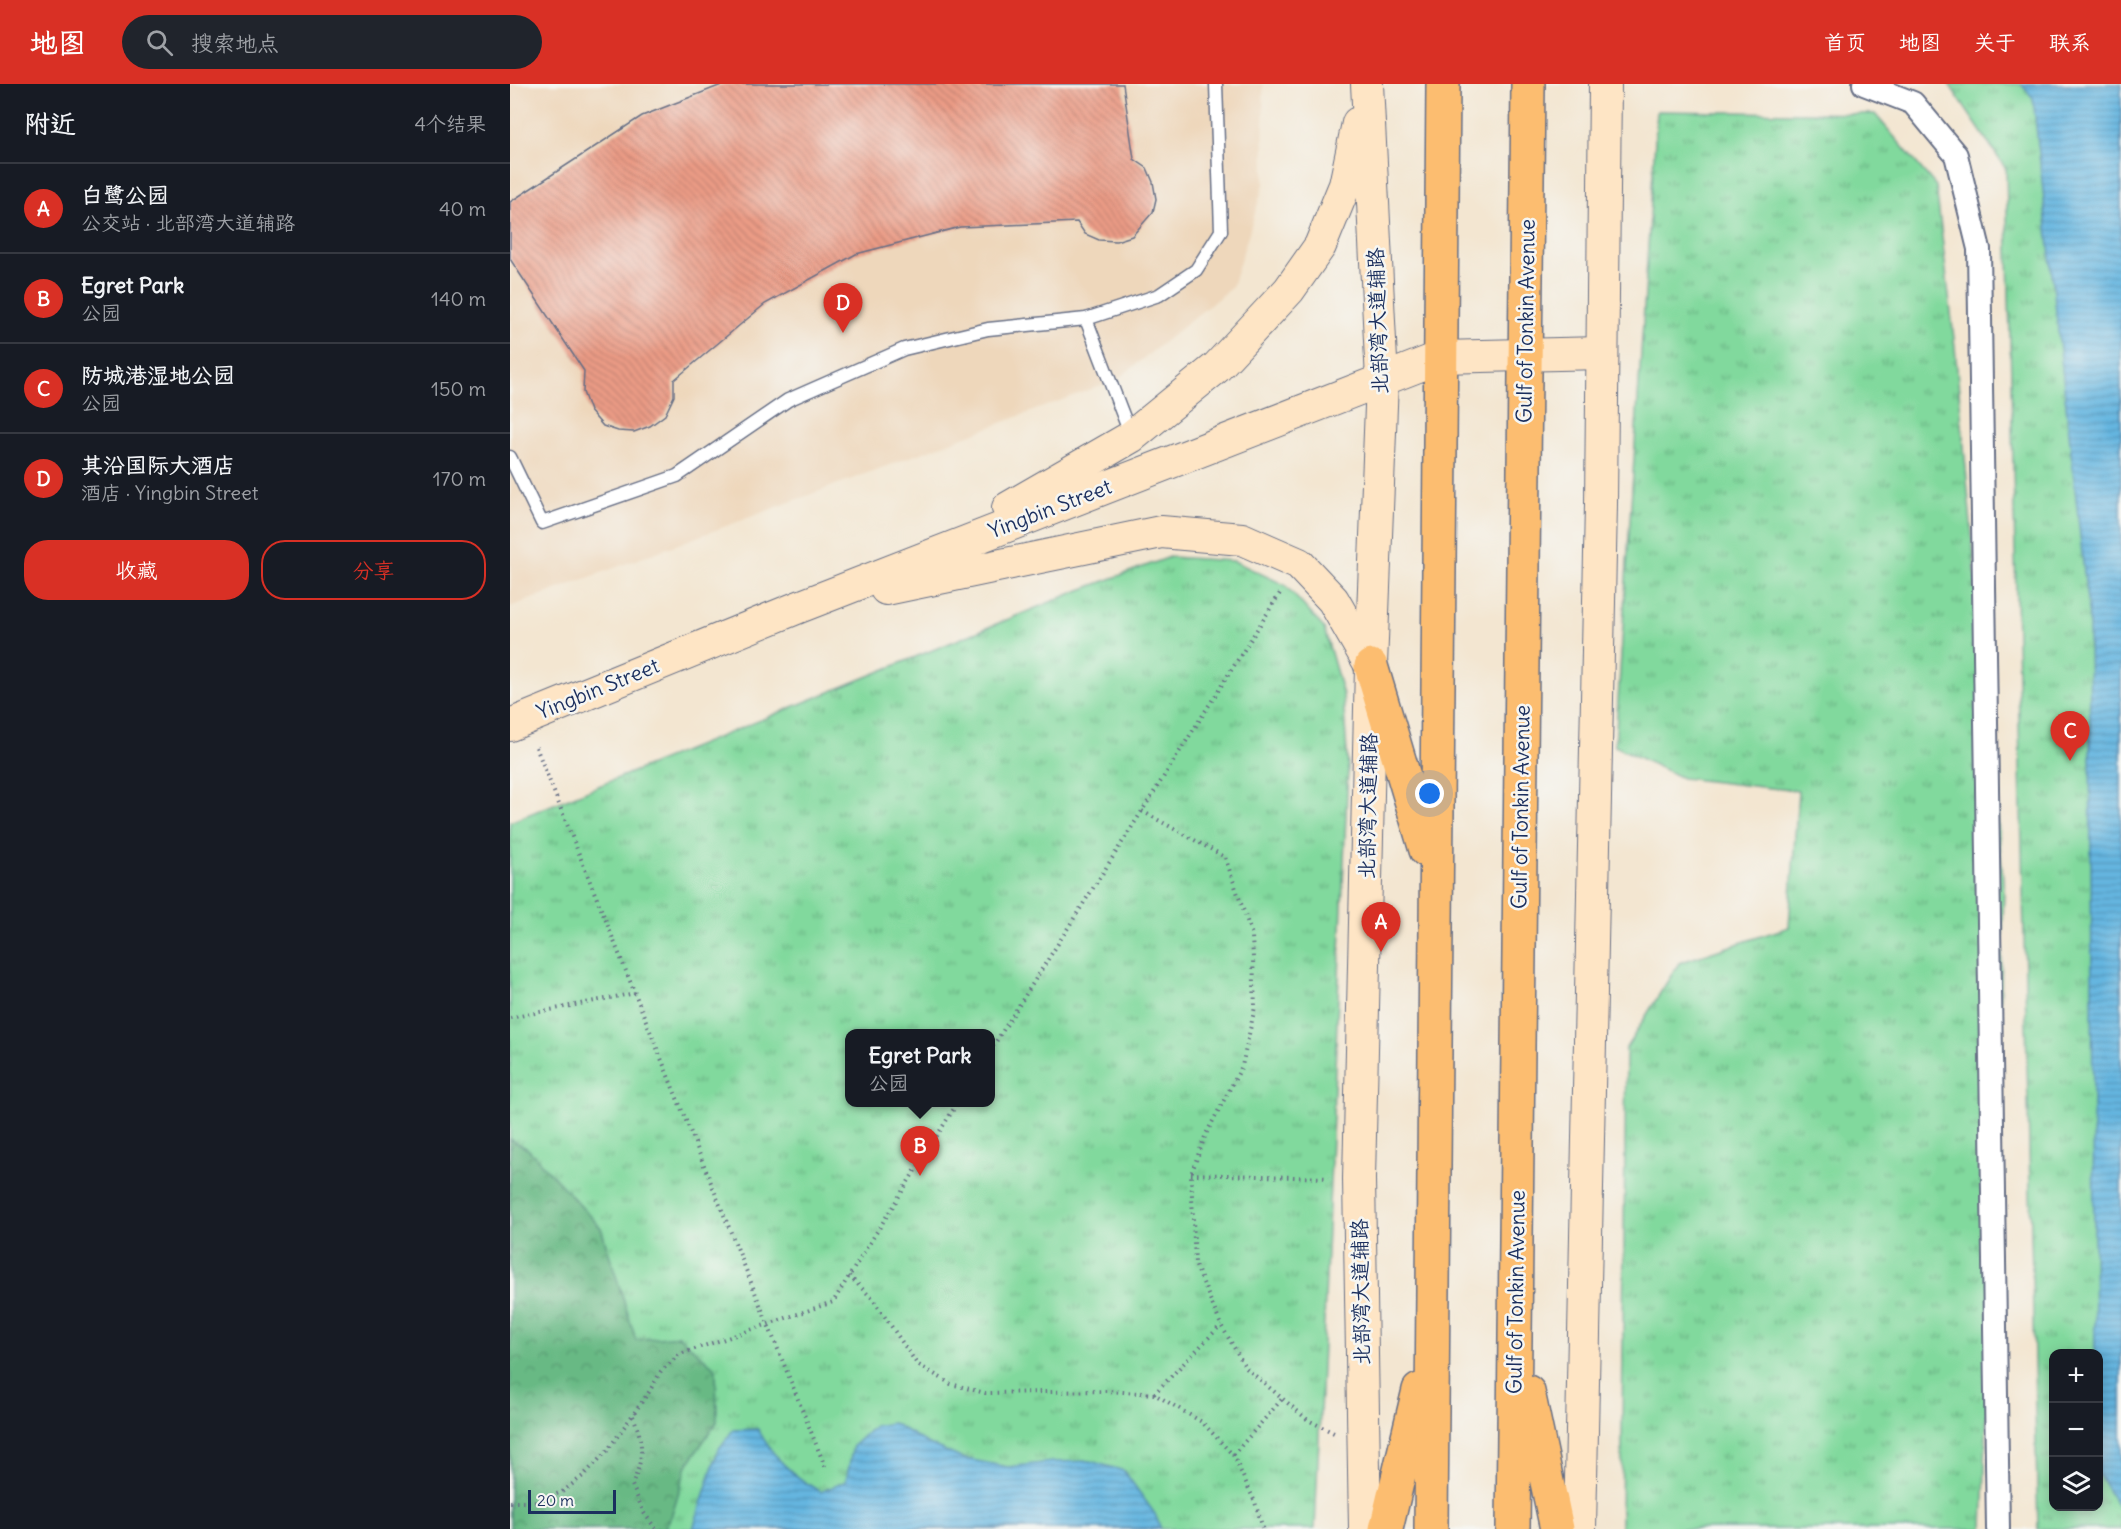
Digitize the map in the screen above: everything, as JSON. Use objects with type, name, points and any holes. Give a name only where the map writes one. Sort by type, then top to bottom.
[{"type":"highway","points":[[1431,1529],[1443,84]]},
{"type":"highway","name":"Gulf of Tonkin Avenue","points":[[1514,1529],[1528,84]]},
{"type":"highway","points":[[1371,666],[1436,883]]},
{"type":"highway","points":[[1516,1332],[1557,1529]]},
{"type":"highway","points":[[1386,1529],[1433,1333]]},
{"type":"main road","name":"北部湾大道辅路","points":[[1365,1529],[1359,1179],[1371,666],[1382,380],[1366,84]]},
{"type":"main road","points":[[923,558],[1131,437],[1217,367],[1289,290],[1320,246],[1345,185],[1366,84]]},
{"type":"main road","points":[[1580,1529],[1605,84]]},
{"type":"main road","name":"Yingbin Street","points":[[517,722],[800,606],[1441,357],[1602,353]]},
{"type":"main road","points":[[800,606],[1161,532],[1242,539],[1299,564],[1333,600],[1371,666]]},
{"type":"street","points":[[1864,84],[1913,103],[1956,155],[1978,249],[1998,1529]]},
{"type":"lane","points":[[510,457],[542,523],[677,476],[788,400],[904,349],[988,329],[1086,319],[1159,295],[1196,270],[1221,231],[1216,84]]},
{"type":"lane","points":[[1086,319],[1131,437]]},
{"type":"path","points":[[995,1043],[1285,585]]},
{"type":"path","points":[[517,722],[635,993],[826,1469]]},
{"type":"path","points":[[1142,811],[1225,858],[1252,935],[1256,1007],[1242,1066],[1206,1134],[1191,1174],[1195,1264],[1221,1325],[1246,1368],[1308,1420],[1364,1449]]},
{"type":"path","points":[[510,1018],[635,993]]},
{"type":"path","points":[[510,1502],[535,1502],[562,1492],[583,1476],[607,1451],[661,1371],[680,1354],[832,1302],[955,1107]]},
{"type":"path","points":[[1191,1174],[1359,1179]]},
{"type":"path","points":[[849,1276],[872,1298],[917,1364],[951,1384],[986,1393],[1108,1391],[1154,1394],[1202,1422],[1233,1455],[1255,1502],[1263,1529]]},
{"type":"path","points":[[1154,1394],[1221,1325]]},
{"type":"path","points":[[1233,1455],[1282,1399]]},
{"type":"path","points":[[632,1415],[641,1436],[641,1466],[632,1485],[644,1513],[656,1529]]},
{"type":"shaded area","points":[[510,84],[1263,84],[1264,184],[1232,287],[1118,379],[510,607]]},
{"type":"green space","points":[[1949,84],[2121,84],[2121,1529],[2038,1529],[2006,169]]},
{"type":"green space","points":[[1657,111],[1875,114],[1936,186],[1955,347],[2004,890],[1983,1529],[1621,1529],[1626,1048],[1679,963],[1789,927],[1798,791],[1682,778],[1615,746]]},
{"type":"green space","points":[[1170,557],[1234,561],[1285,585],[1324,628],[1343,695],[1348,768],[1315,1529],[510,1529],[510,822],[1080,590]]},
{"type":"green space","points":[[510,1139],[528,1149],[601,1228],[636,1340],[679,1336],[716,1369],[717,1422],[687,1465],[671,1517],[664,1529],[510,1529]]},
{"type":"water","points":[[2021,84],[2121,84],[2121,1512],[2103,1482],[2103,1349],[2095,1349],[2089,619],[2033,98]]},
{"type":"water","points":[[893,1423],[927,1443],[961,1458],[1008,1467],[1090,1461],[1124,1471],[1155,1514],[1161,1529],[693,1529],[718,1450],[733,1430],[758,1429],[770,1449],[785,1465],[821,1492],[846,1481],[853,1446],[874,1426]]},
{"type":"building","points":[[724,84],[1123,84],[1134,159],[1147,168],[1153,182],[1156,199],[1153,212],[1132,236],[1116,241],[1099,240],[1085,234],[1077,222],[960,227],[856,254],[765,304],[674,380],[674,396],[665,415],[650,426],[634,432],[618,431],[603,426],[590,411],[583,392],[584,371],[510,259],[510,202],[642,116]]},
{"type":"place","name":"其沿国际大酒店","points":[[843,333]]},
{"type":"place","name":"防城港湿地公园","points":[[2070,761]]},
{"type":"place","name":"白鹭公园","points":[[1381,952]]},
{"type":"place","name":"Egret Park","points":[[920,1176]]}]
